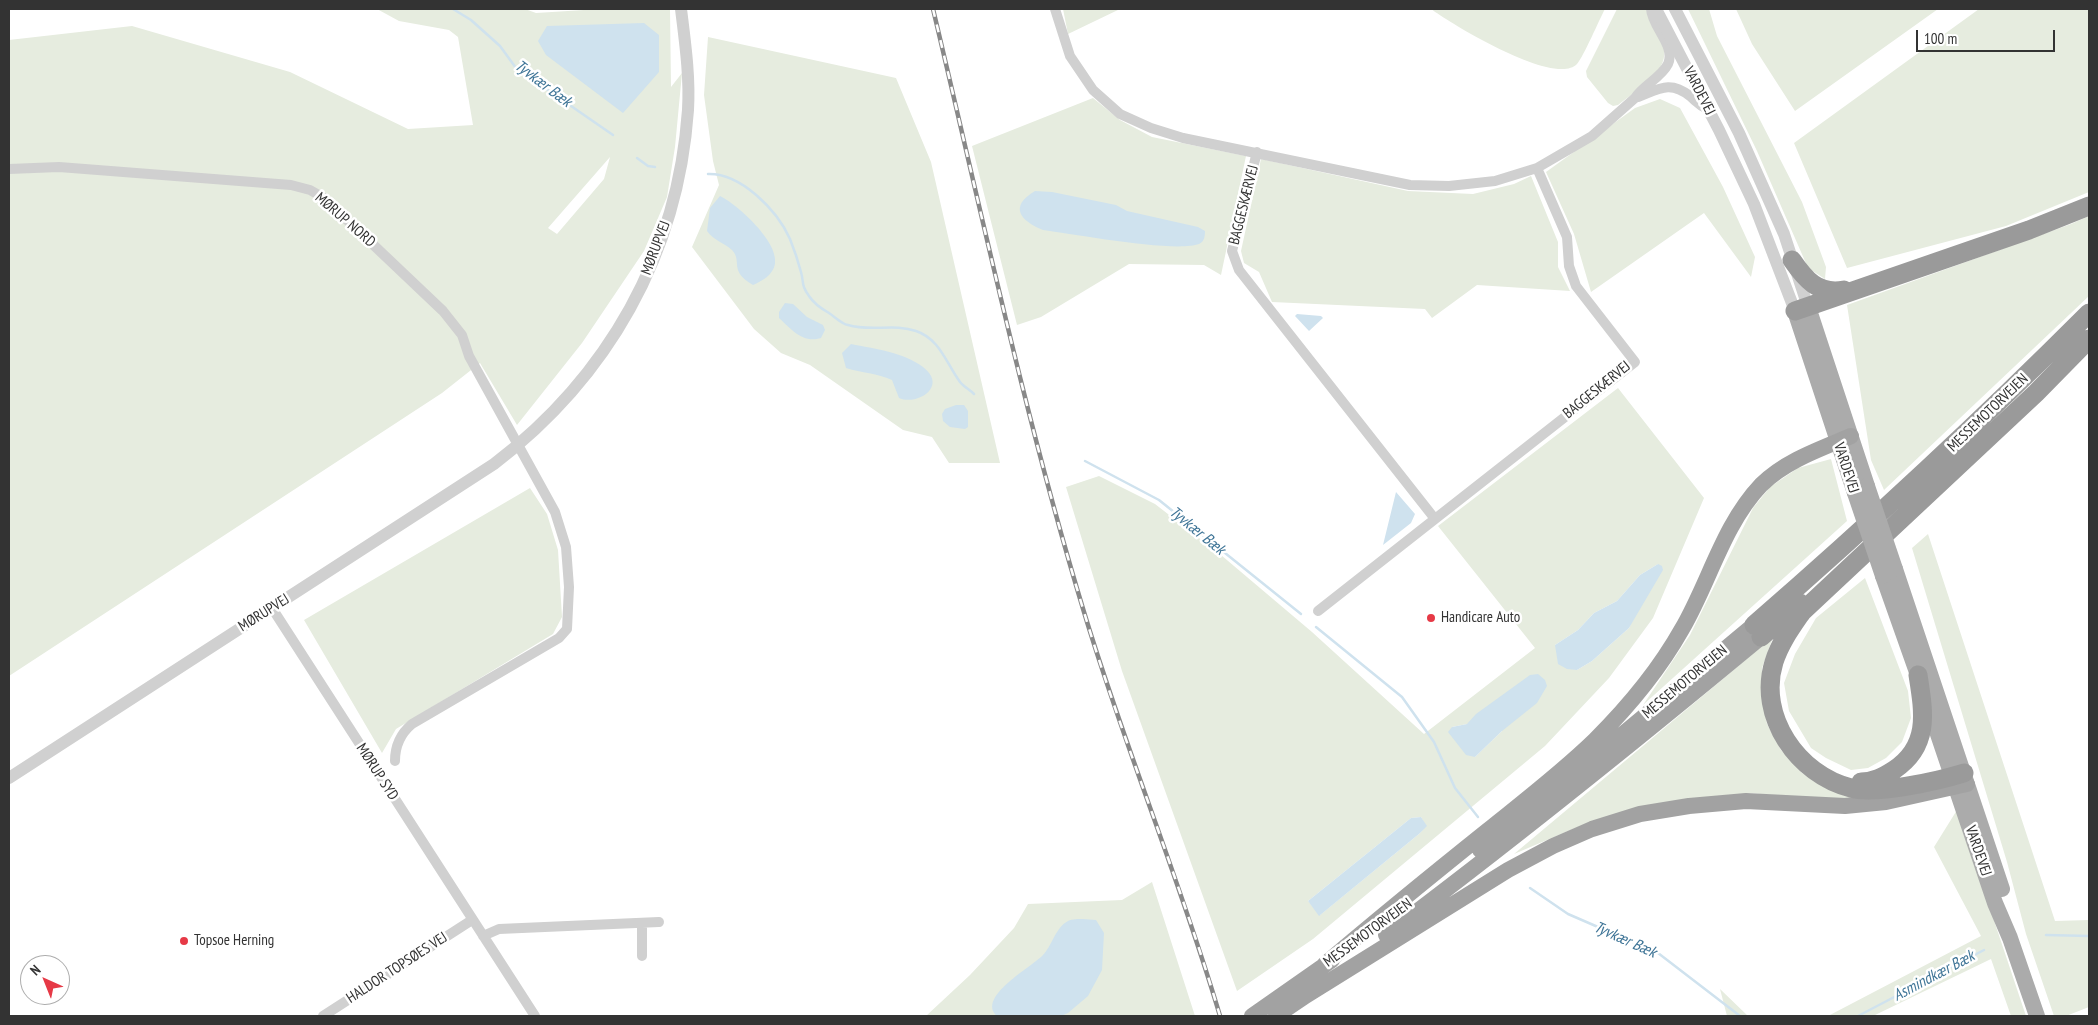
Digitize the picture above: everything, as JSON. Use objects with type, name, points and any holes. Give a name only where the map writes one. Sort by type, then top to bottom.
[{"type":"highway","points":[[1801,309],[2029,230],[2089,206]]},
{"type":"highway","points":[[1792,260],[1813,285],[1822,290],[1835,292],[1872,284]]},
{"type":"highway","name":"MESSEMOTORVEJEN","points":[[1252,1016],[1515,824],[1758,631],[2020,383],[2089,313]]},
{"type":"highway","name":"MESSEMOTORVEJEN","points":[[1276,1016],[1495,854],[1580,787],[1758,631],[1907,505],[2019,399],[2089,329]]},
{"type":"highway","points":[[1960,780],[1872,791],[1852,789],[1829,781],[1813,770],[1788,746],[1776,721],[1770,692],[1773,663],[1783,639],[1802,612],[2036,393],[2089,339]]},
{"type":"highway","points":[[1324,965],[1387,911],[1560,772],[1595,740],[1628,704],[1654,671],[1682,629],[1731,529],[1746,504],[1761,485],[1794,461],[1844,439]]},
{"type":"highway","points":[[1813,770],[1847,782],[1867,782],[1883,778],[1900,766],[1914,752],[1922,732],[1923,710],[1918,675]]},
{"type":"highway","points":[[1299,1000],[1508,870],[1553,846],[1592,829],[1640,814],[1689,806],[1746,801],[1845,806],[1886,802],[1960,780]]},
{"type":"main road","name":"VARDEVEJ","points":[[1801,309],[1960,780],[1995,903],[2010,938],[2037,1016]]},
{"type":"main road","name":"VARDEVEJ","points":[[1889,573],[1918,675],[1960,780]]},
{"type":"street","name":"MØRUPVEJ","points":[[9,778],[467,482],[518,445],[561,405],[606,350],[630,311],[655,256],[674,200],[683,156],[688,109],[687,57],[681,9]]},
{"type":"street","name":"BAGGESKÆRVEJ","points":[[1055,9],[1070,56],[1093,90],[1120,114],[1151,128],[1183,138],[1410,185],[1449,186],[1495,181],[1537,168],[1592,136],[1660,74],[1668,63],[1668,48],[1651,18],[1651,9]]},
{"type":"street","name":"VARDEVEJ","points":[[1656,9],[1709,110],[1801,309]]},
{"type":"street","name":"VARDEVEJ","points":[[1675,9],[1739,133],[1784,234],[1792,260],[1801,309]]},
{"type":"street","points":[[1683,9],[1708,59],[1707,71]]},
{"type":"street","name":"BAGGESKÆRVEJ","points":[[1635,98],[1656,88],[1672,87],[1687,94],[1698,105],[1709,110]]},
{"type":"street","name":"BAGGESKÆRVEJ","points":[[1257,152],[1232,251],[1239,270],[1435,518]]},
{"type":"street","name":"MØRUP NORD","points":[[9,169],[59,167],[291,185],[310,190],[324,198],[444,311],[462,335],[469,356],[518,445]]},
{"type":"street","name":"BAGGESKÆRVEJ","points":[[1318,611],[1635,362],[1576,286],[1569,266],[1567,237],[1537,168]]},
{"type":"street","points":[[395,761],[396,746],[412,724],[560,638],[567,629],[569,587],[566,547],[555,512],[518,445]]},
{"type":"street","name":"MØRUP SYD","points":[[272,608],[535,1016]]},
{"type":"street","name":"HALDOR TOPSØES VEJ","points":[[323,1016],[472,920]]},
{"type":"street","points":[[483,936],[499,929],[659,922]]},
{"type":"street","points":[[642,923],[642,956]]},
{"type":"shaded area","points":[[377,9],[525,9],[536,13],[600,9],[670,9],[671,87],[682,73],[675,147],[667,197],[644,251],[582,343],[517,425],[480,363],[442,393],[9,676],[9,40],[132,26],[290,72],[408,129],[473,125],[458,37],[449,30],[399,21]],"holes":[[[610,157],[604,179],[557,234],[548,228]]]},
{"type":"shaded area","points":[[1063,9],[1120,9],[1068,34]]},
{"type":"shaded area","points":[[1431,9],[1605,9],[1580,60],[1577,64],[1565,69],[1548,67],[1527,61],[1504,51],[1460,28]]},
{"type":"shaded area","points":[[1617,9],[1646,9],[1663,44],[1664,54],[1662,63],[1651,79],[1618,105],[1613,106],[1608,103],[1587,77],[1586,71]]},
{"type":"shaded area","points":[[1688,9],[1709,9],[1717,36],[1802,202],[1826,267],[1825,279],[1808,268],[1757,151]]},
{"type":"shaded area","points":[[1736,9],[1938,9],[1795,111],[1752,44]]},
{"type":"shaded area","points":[[1979,9],[2089,9],[2089,192],[2006,226],[1847,268],[1794,143]]},
{"type":"shaded area","points":[[708,37],[896,78],[931,162],[1000,463],[949,463],[932,437],[903,430],[810,365],[781,353],[754,329],[692,247],[719,185],[713,161],[704,95]]},
{"type":"shaded area","points":[[1093,98],[1120,120],[1152,137],[1246,156],[1221,275],[1204,265],[1129,264],[1041,317],[1017,325],[972,146]]},
{"type":"shaded area","points":[[1660,99],[1680,108],[1723,187],[1755,257],[1751,277],[1704,213],[1591,292],[1574,234],[1546,172],[1635,108]]},
{"type":"shaded area","points":[[1261,159],[1408,191],[1473,194],[1514,184],[1531,176],[1558,242],[1558,267],[1570,291],[1477,285],[1432,318],[1425,309],[1272,302],[1259,272],[1244,263],[1241,251]]},
{"type":"shaded area","points":[[2089,216],[2089,296],[1884,490],[1871,460],[1847,305]]},
{"type":"shaded area","points":[[1618,388],[1704,498],[1653,618],[1609,678],[1545,746],[1313,939],[1237,991],[1122,671],[1066,487],[1099,476],[1155,504],[1221,555],[1312,632],[1424,734],[1535,648],[1438,526]],"holes":[[[1658,564],[1629,628],[1592,661],[1577,670],[1555,645],[1578,630],[1594,613],[1617,601],[1640,575]],[[1467,724],[1502,731],[1475,757],[1452,727]],[[1421,817],[1426,826],[1419,834],[1320,915],[1308,901],[1411,818]]]},
{"type":"shaded area","points":[[1831,459],[1847,521],[1643,705],[1690,635],[1753,508],[1770,487],[1798,468]]},
{"type":"shaded area","points":[[530,488],[547,514],[558,550],[562,617],[553,634],[396,729],[382,753],[304,620]]},
{"type":"shaded area","points":[[1928,534],[2055,921],[2089,920],[2089,1007],[2066,1016],[2054,1016],[2026,934],[2007,862],[1912,548]]},
{"type":"shaded area","points":[[1865,578],[1908,691],[1911,718],[1902,742],[1886,758],[1868,768],[1851,770],[1826,758],[1811,748],[1789,711],[1784,683],[1795,654],[1816,618]]},
{"type":"shaded area","points":[[1773,637],[1762,668],[1762,696],[1767,724],[1781,750],[1802,773],[1823,785],[1868,797],[1844,801],[1749,793],[1580,826],[1514,854]]},
{"type":"shaded area","points":[[1957,810],[2026,1016],[2011,1016],[1991,959],[1873,1016],[1828,1016],[1981,936],[1934,847]]},
{"type":"shaded area","points":[[1152,882],[1195,1016],[926,1016],[970,975],[1014,928],[1028,904],[1122,900]]},
{"type":"shaded area","points":[[1720,989],[1748,1016],[1727,1016]]},
{"type":"water","points":[[644,23],[659,35],[659,72],[623,113],[546,55],[538,41],[547,26]]},
{"type":"water","points":[[1035,191],[1052,192],[1116,205],[1127,211],[1198,227],[1205,231],[1204,237],[1199,244],[1169,246],[1147,245],[1043,230],[1029,222],[1021,213],[1022,203]]},
{"type":"water","points":[[720,196],[737,207],[756,225],[771,245],[775,255],[774,268],[770,274],[753,285],[745,280],[738,270],[735,254],[732,250],[712,237],[707,231],[710,208]]},
{"type":"water","points":[[785,303],[793,304],[807,317],[823,325],[825,330],[821,338],[809,339],[803,337],[793,331],[779,318],[779,312]]},
{"type":"water","points":[[1297,314],[1321,316],[1323,318],[1309,331],[1295,316]]},
{"type":"water","points":[[851,344],[888,352],[915,362],[930,374],[933,381],[931,388],[921,397],[906,400],[899,398],[892,380],[846,368],[842,353]]},
{"type":"water","points":[[956,405],[964,405],[968,411],[968,427],[965,429],[950,427],[943,421],[942,414],[945,409]]},
{"type":"water","points":[[1396,492],[1415,514],[1411,523],[1383,545]]},
{"type":"water","points":[[1658,564],[1662,566],[1663,570],[1629,628],[1592,661],[1577,670],[1567,669],[1558,664],[1555,645],[1578,630],[1594,613],[1617,601],[1640,575]]},
{"type":"water","points":[[1538,674],[1545,680],[1547,686],[1537,703],[1502,731],[1475,757],[1466,755],[1448,732],[1452,727],[1467,724],[1476,714],[1530,675]]},
{"type":"water","points":[[1421,817],[1427,826],[1419,834],[1319,916],[1308,901],[1411,818]]},
{"type":"water","points":[[1071,920],[1096,920],[1104,933],[1102,970],[1088,996],[1068,1013],[1061,1016],[997,1016],[992,1008],[999,992],[1043,955],[1064,924]]},
{"type":"waterway","name":"Tyvkær Bæk","points":[[453,9],[471,20],[500,46],[516,68],[613,135]]},
{"type":"waterway","name":"Tyvkær Bæk","points":[[637,158],[648,166],[655,167]]},
{"type":"waterway","name":"Tyvkær Bæk","points":[[708,174],[720,175],[745,186],[767,205],[790,239],[805,289],[818,306],[848,325],[865,328],[891,327],[908,329],[924,335],[942,352],[960,382],[974,394]]},
{"type":"waterway","name":"Tyvkær Bæk","points":[[1085,461],[1159,500],[1301,614]]},
{"type":"waterway","name":"Tyvkær Bæk","points":[[1316,627],[1402,697],[1434,742],[1455,788],[1478,817]]},
{"type":"waterway","name":"Tyvkær Bæk","points":[[1530,888],[1568,914],[1658,953],[1740,1016]]},
{"type":"waterway","name":"Asmindkær Bæk","points":[[2046,935],[2089,936]]},
{"type":"waterway","name":"Asmindkær Bæk","points":[[1858,1016],[1984,950]]},
{"type":"railway","points":[[933,9],[1004,312],[1062,537],[1100,663],[1188,915],[1220,1016]]},
{"type":"place","name":"Handicare Auto","points":[[1431,618]]},
{"type":"place","name":"Topsoe Herning","points":[[184,941]]}]
